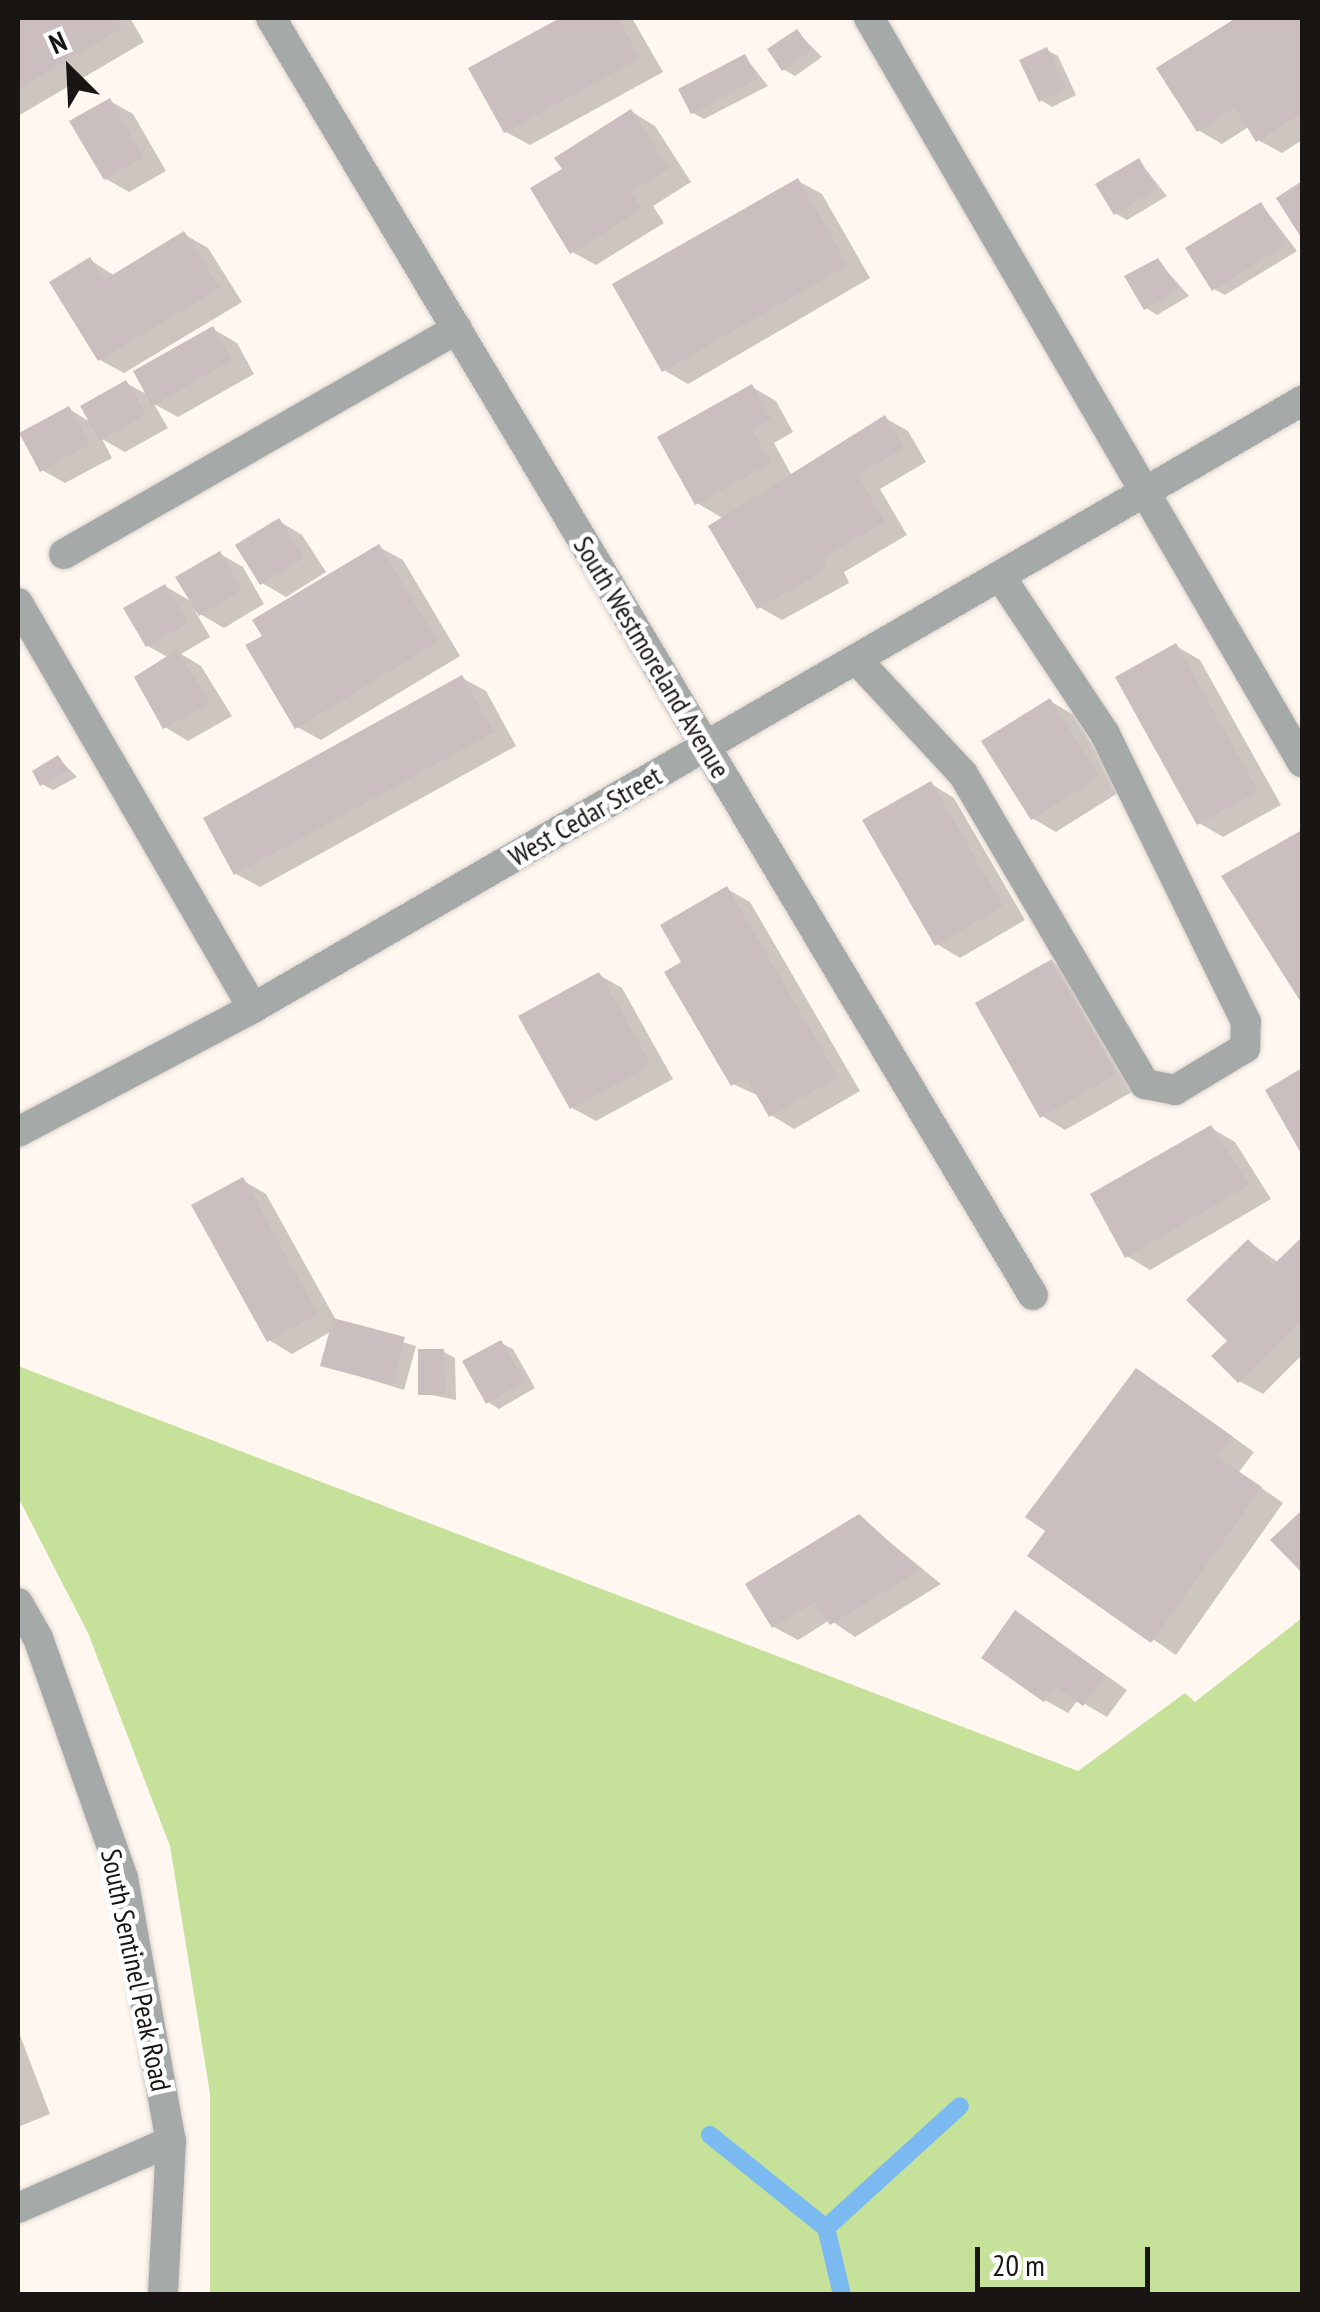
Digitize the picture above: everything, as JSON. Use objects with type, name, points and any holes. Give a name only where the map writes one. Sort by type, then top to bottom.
[{"type":"street","name":"South Westmoreland Avenue","points":[[271,18],[1033,1295]]},
{"type":"street","points":[[869,18],[1302,762]]},
{"type":"street","points":[[64,554],[457,329]]},
{"type":"street","name":"West Cedar Street","points":[[18,1132],[252,1008],[1302,401]]},
{"type":"street","points":[[856,659],[963,774],[1146,1084],[1175,1090],[1245,1048],[1246,1022],[1105,734],[1000,576]]},
{"type":"street","points":[[18,603],[252,1008]]},
{"type":"street","name":"South Sentinel Peak Road","points":[[18,1603],[38,1638],[123,1878],[171,2141],[163,2294]]},
{"type":"street","points":[[18,2208],[171,2141]]},
{"type":"green space","points":[[18,1366],[1078,1771],[1185,1693],[1195,1702],[1302,1618],[1302,2294],[210,2294],[210,2094],[170,1846],[88,1633],[18,1497]]},
{"type":"building","points":[[18,18],[116,18],[122,28],[18,89]]},
{"type":"building","points":[[560,18],[618,18],[640,58],[504,133],[468,68]]},
{"type":"building","points":[[1236,18],[1302,18],[1302,113],[1256,142],[1235,107],[1197,132],[1156,68]]},
{"type":"building","points":[[797,29],[812,50],[782,71],[767,49]]},
{"type":"building","points":[[1047,47],[1066,88],[1039,102],[1019,60]]},
{"type":"building","points":[[745,54],[758,79],[691,114],[678,89]]},
{"type":"building","points":[[110,98],[143,157],[104,180],[69,121]]},
{"type":"building","points":[[631,109],[669,168],[631,192],[642,209],[570,254],[530,188],[562,169],[554,158]]},
{"type":"building","points":[[1139,158],[1157,189],[1114,215],[1095,184]]},
{"type":"building","points":[[798,178],[848,265],[662,372],[612,284]]},
{"type":"building","points":[[1302,181],[1302,239],[1276,198]]},
{"type":"building","points":[[1261,202],[1287,244],[1212,291],[1185,248]]},
{"type":"building","points":[[184,231],[220,288],[98,361],[49,282],[90,257],[104,280]]},
{"type":"building","points":[[1158,258],[1179,289],[1144,310],[1124,276]]},
{"type":"building","points":[[213,326],[232,360],[152,406],[133,371]]},
{"type":"building","points":[[126,380],[146,414],[100,441],[80,406]]},
{"type":"building","points":[[752,384],[771,419],[752,429],[771,463],[695,505],[657,437]]},
{"type":"building","points":[[69,406],[90,444],[40,472],[19,433]]},
{"type":"building","points":[[885,415],[904,448],[858,475],[885,522],[822,558],[827,569],[757,609],[708,526]]},
{"type":"building","points":[[279,518],[304,558],[260,585],[235,545]]},
{"type":"building","points":[[379,544],[438,642],[295,729],[245,645],[262,636],[252,620]]},
{"type":"building","points":[[220,551],[242,590],[199,616],[175,577]]},
{"type":"building","points":[[165,584],[188,623],[146,647],[123,608]]},
{"type":"building","points":[[1176,643],[1258,791],[1197,825],[1115,677]]},
{"type":"building","points":[[177,650],[210,703],[163,729],[134,677]]},
{"type":"building","points":[[462,675],[494,732],[234,875],[203,818]]},
{"type":"building","points":[[1050,698],[1099,777],[1031,820],[981,741]]},
{"type":"building","points":[[58,755],[68,770],[40,786],[32,771]]},
{"type":"building","points":[[931,781],[1003,906],[935,946],[862,820]]},
{"type":"building","points":[[1302,830],[1302,1004],[1221,876]]},
{"type":"building","points":[[727,886],[838,1077],[769,1117],[746,1077],[731,1086],[664,972],[681,962],[660,925]]},
{"type":"building","points":[[1052,959],[1117,1074],[1040,1118],[975,1003]]},
{"type":"building","points":[[599,972],[651,1065],[570,1109],[518,1016]]},
{"type":"building","points":[[1302,1068],[1302,1155],[1265,1090]]},
{"type":"building","points":[[1211,1125],[1249,1185],[1125,1258],[1090,1194]]},
{"type":"building","points":[[243,1177],[318,1314],[267,1342],[191,1205]]},
{"type":"building","points":[[1302,1237],[1302,1319],[1238,1383],[1211,1356],[1227,1341],[1186,1300],[1248,1239],[1273,1265]]},
{"type":"building","points":[[333,1318],[405,1337],[392,1385],[320,1366]]},
{"type":"building","points":[[501,1340],[525,1381],[486,1404],[462,1361]]},
{"type":"building","points":[[418,1349],[444,1349],[445,1395],[418,1395]]},
{"type":"building","points":[[1136,1368],[1232,1436],[1217,1457],[1262,1487],[1151,1643],[1027,1556],[1045,1531],[1025,1517]]},
{"type":"building","points":[[1302,1510],[1302,1573],[1270,1540]]},
{"type":"building","points":[[859,1514],[920,1570],[830,1625],[815,1602],[772,1628],[745,1584]]},
{"type":"building","points":[[1015,1610],[1105,1675],[1083,1706],[1055,1686],[1044,1702],[981,1658]]},
{"type":"waterway","points":[[826,2228],[960,2106]]},
{"type":"waterway","points":[[710,2135],[826,2228],[842,2294]]}]
